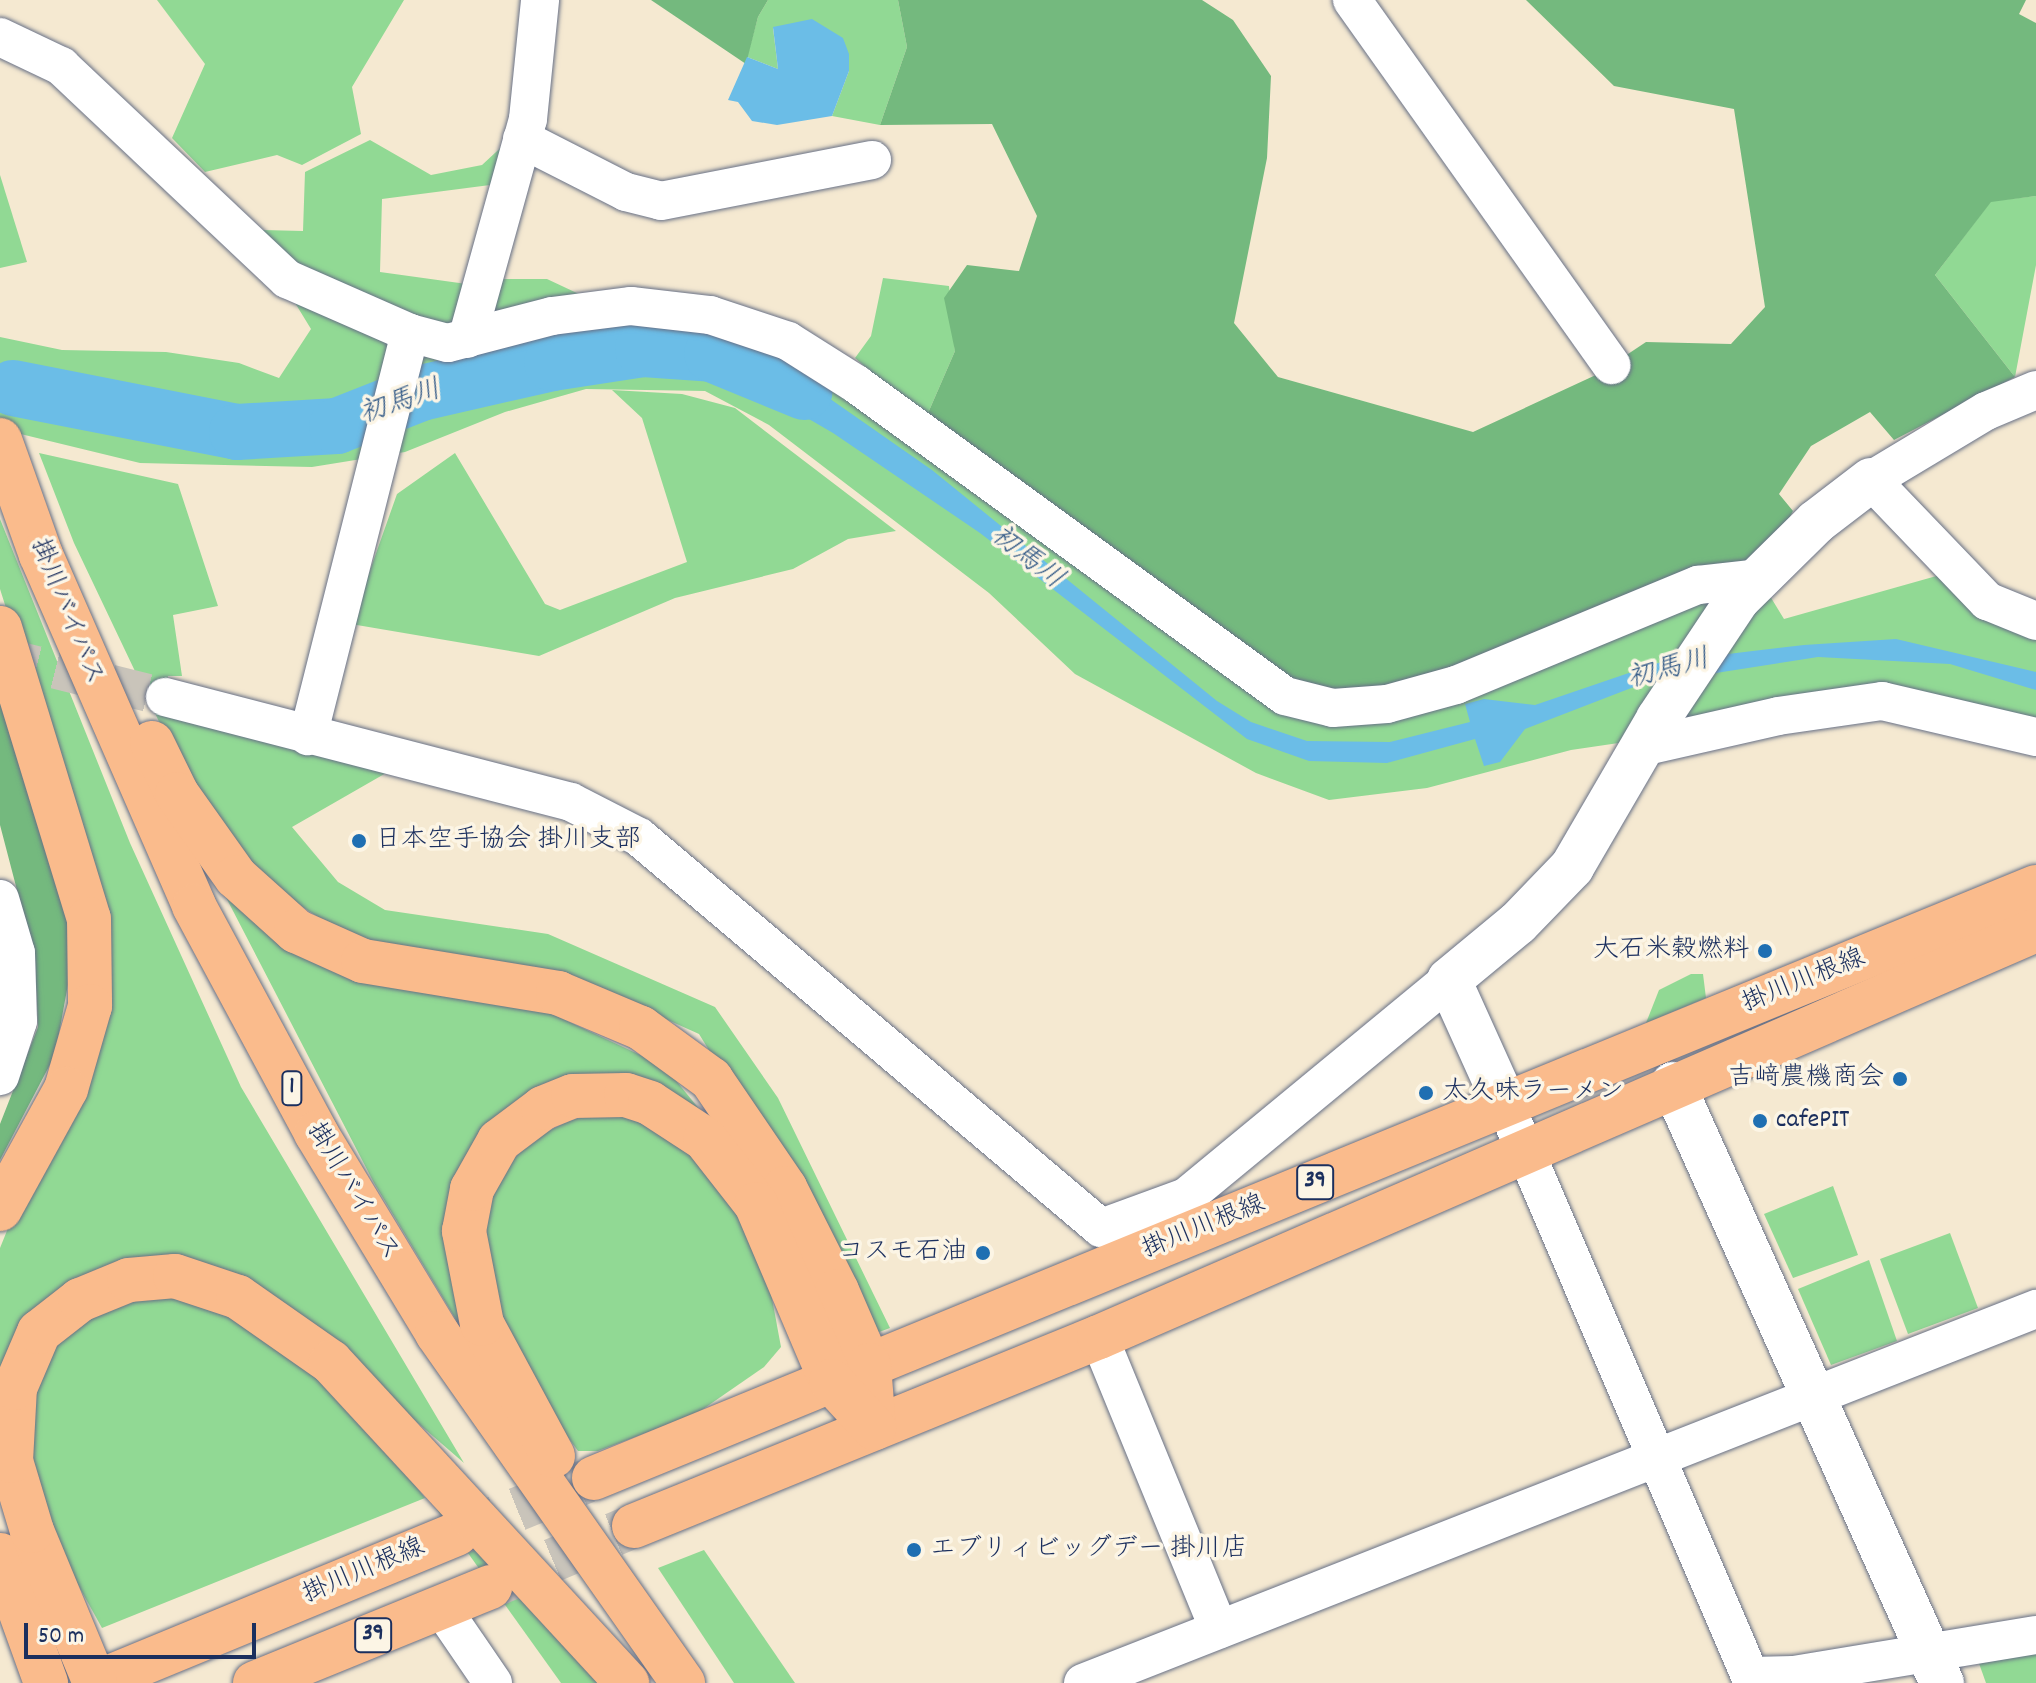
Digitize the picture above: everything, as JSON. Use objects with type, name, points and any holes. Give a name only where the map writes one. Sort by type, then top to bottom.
[{"type":"main road","points":[[0,432],[177,794],[236,877],[296,931],[363,961],[558,993],[641,1028],[711,1079],[785,1188],[850,1373],[874,1428]]},
{"type":"main road","name":"掛川バイパス","points":[[0,440],[41,555],[194,906],[316,1133],[437,1333],[683,1683]]},
{"type":"main road","points":[[0,628],[89,919],[90,1006],[66,1089],[0,1209]]},
{"type":"main road","name":"掛川川根線","points":[[594,1478],[2036,887]]},
{"type":"main road","name":"掛川川根線","points":[[634,1526],[1099,1337],[1673,1084],[2034,939]]},
{"type":"main road","points":[[705,1683],[536,1432],[482,1324],[464,1231],[481,1166],[499,1141],[543,1108],[573,1096],[626,1095],[650,1103],[705,1139],[756,1204],[850,1373]]},
{"type":"main road","points":[[95,1683],[32,1531],[11,1461],[15,1388],[39,1332],[80,1300],[129,1280],[175,1276],[238,1297],[331,1362],[627,1683]]},
{"type":"main road","name":"掛川川根線","points":[[95,1683],[456,1534]]},
{"type":"main road","points":[[0,1555],[46,1683]]},
{"type":"main road","name":"39","points":[[278,1679],[490,1587]]},
{"type":"street","points":[[467,339],[522,139],[540,0]]},
{"type":"street","points":[[1352,0],[1611,365]]},
{"type":"street","points":[[0,37],[61,66],[287,279],[407,344],[448,343],[552,316],[631,306],[710,315],[788,341],[856,384],[1285,696],[1333,708],[1387,704],[1456,685],[1698,585],[1748,589]]},
{"type":"street","points":[[522,139],[626,192],[661,201],[872,160]]},
{"type":"street","points":[[308,736],[327,647],[377,481],[407,344]]},
{"type":"street","points":[[165,697],[571,802],[639,837],[1101,1228],[1186,1197],[1518,923],[1572,867],[1650,733],[1748,589],[1816,522],[1871,480],[1986,411],[2036,390]]},
{"type":"street","points":[[1871,480],[1987,601],[2036,621]]},
{"type":"street","points":[[1650,733],[1882,701],[2036,737]]},
{"type":"street","points":[[0,899],[16,953],[18,1021],[0,1076]]},
{"type":"street","points":[[1449,980],[1750,1676],[1788,1679],[1938,1672],[2036,1635]]},
{"type":"street","points":[[1673,1084],[1810,1394],[1938,1672]]},
{"type":"street","points":[[1083,1683],[1810,1394],[2036,1309]]},
{"type":"street","points":[[1099,1337],[1219,1629]]},
{"type":"street","points":[[441,1607],[493,1683]]},
{"type":"green space","points":[[157,0],[404,0],[352,87],[361,134],[302,165],[277,155],[205,172],[172,138],[205,64]]},
{"type":"green space","points":[[651,0],[768,0],[758,17],[746,64]]},
{"type":"green space","points":[[768,0],[898,0],[907,47],[880,125],[832,116],[849,71],[773,28],[778,69],[747,57],[758,17]]},
{"type":"green space","points":[[898,0],[1202,0],[1233,20],[1271,76],[1267,158],[1234,323],[1278,377],[1473,432],[1598,374],[1646,342],[1731,344],[1765,307],[1734,109],[1614,86],[1526,0],[2026,0],[2019,14],[2036,23],[2036,196],[1991,202],[1935,275],[2015,377],[1894,440],[1870,412],[1811,446],[1779,494],[1793,511],[1759,578],[1333,708],[925,420],[955,351],[944,298],[967,265],[1019,271],[1037,216],[992,124],[880,125],[907,47]]},
{"type":"green space","points":[[370,140],[431,175],[482,165],[509,140],[490,185],[382,199],[380,272],[481,286],[488,279],[547,279],[596,302],[794,356],[1033,519],[1759,578],[1784,619],[1940,575],[2036,637],[2036,739],[1891,703],[1571,750],[1427,788],[1329,800],[1256,773],[1075,674],[989,593],[769,425],[705,391],[586,389],[505,412],[405,452],[312,467],[140,463],[0,429],[0,337],[62,350],[166,352],[239,363],[279,378],[311,329],[270,262],[294,268],[262,230],[303,231],[305,172]]},
{"type":"green space","points":[[0,175],[27,262],[0,268]]},
{"type":"green space","points":[[2036,196],[2036,265],[2015,377],[1935,275],[1991,201]]},
{"type":"green space","points":[[883,278],[949,286],[955,351],[925,420],[855,358],[871,336]]},
{"type":"green space","points":[[612,390],[682,394],[735,408],[896,531],[848,539],[793,569],[675,598],[539,656],[351,624],[397,494],[455,453],[545,604],[560,610],[687,562],[642,418]]},
{"type":"green space","points":[[39,453],[178,484],[218,606],[173,615],[182,676],[168,676],[161,702],[400,765],[292,827],[338,882],[385,910],[548,934],[715,1007],[778,1098],[890,1328],[871,1335],[861,1296],[699,1034],[659,1016],[384,947],[318,917],[273,888],[236,852],[173,751],[74,543]]},
{"type":"green space","points":[[0,519],[130,843],[241,1087],[464,1463],[375,1386],[137,1264],[0,1402],[0,1248],[106,986],[73,820],[0,589]]},
{"type":"green space","points":[[0,682],[68,895],[71,968],[55,1055],[0,1160],[0,1124],[38,1027],[35,959],[0,825]]},
{"type":"green space","points":[[218,882],[535,1006],[664,1066],[700,1110],[490,1123],[458,1323],[374,1183]]},
{"type":"green space","points":[[1691,974],[1703,974],[1706,998],[1646,1023],[1659,990]]},
{"type":"green space","points":[[614,1111],[672,1138],[716,1178],[765,1261],[781,1347],[764,1367],[696,1414],[598,1451],[578,1451],[543,1403],[502,1315],[482,1220],[498,1174],[536,1137],[571,1120]]},
{"type":"green space","points":[[1833,1186],[1858,1255],[1793,1278],[1764,1214]]},
{"type":"green space","points":[[1950,1233],[1978,1308],[1908,1334],[1880,1259]]},
{"type":"green space","points":[[1869,1260],[1897,1341],[1831,1365],[1798,1289]]},
{"type":"green space","points":[[165,1293],[214,1304],[295,1348],[363,1418],[425,1498],[102,1628],[62,1556],[26,1451],[40,1359],[110,1299]]},
{"type":"green space","points":[[435,1507],[609,1683],[561,1683]]},
{"type":"green space","points":[[704,1550],[795,1683],[734,1683],[658,1568]]},
{"type":"green space","points":[[2036,1645],[2036,1683],[1986,1683],[1976,1655]]},
{"type":"water","points":[[812,19],[843,38],[849,54],[849,71],[832,116],[777,125],[752,121],[738,102],[728,100],[747,57],[778,69],[773,27]]},
{"type":"water","points":[[736,346],[803,380],[932,470],[1217,701],[1251,722],[1307,741],[1390,742],[1470,722],[1465,704],[1484,699],[1535,705],[1661,662],[1804,645],[1896,639],[2036,672],[2036,690],[1950,664],[1818,657],[1639,685],[1525,729],[1500,762],[1484,766],[1475,739],[1387,763],[1309,761],[1247,739],[980,533],[833,433],[735,376]]},
{"type":"waterway","name":"初馬川","points":[[13,388],[237,432],[337,426],[421,393],[552,363],[643,349],[712,354],[804,392]]},
{"type":"tunnel","points":[[0,656],[165,697]]},
{"type":"tunnel","points":[[456,1534],[587,1481]]},
{"type":"tunnel","points":[[492,1586],[634,1526]]},
{"type":"place","name":"日本空手協会 掛川支部","points":[[359,841]]},
{"type":"place","name":"大石米穀燃料","points":[[1765,951]]},
{"type":"place","name":"吉﨑農機商会","points":[[1900,1079]]},
{"type":"place","name":"太久味ラーメン","points":[[1426,1093]]},
{"type":"place","name":"cafePIT","points":[[1760,1121]]},
{"type":"place","name":"コスモ石油","points":[[983,1253]]},
{"type":"place","name":"エブリィビッグデー 掛川店","points":[[914,1550]]}]
